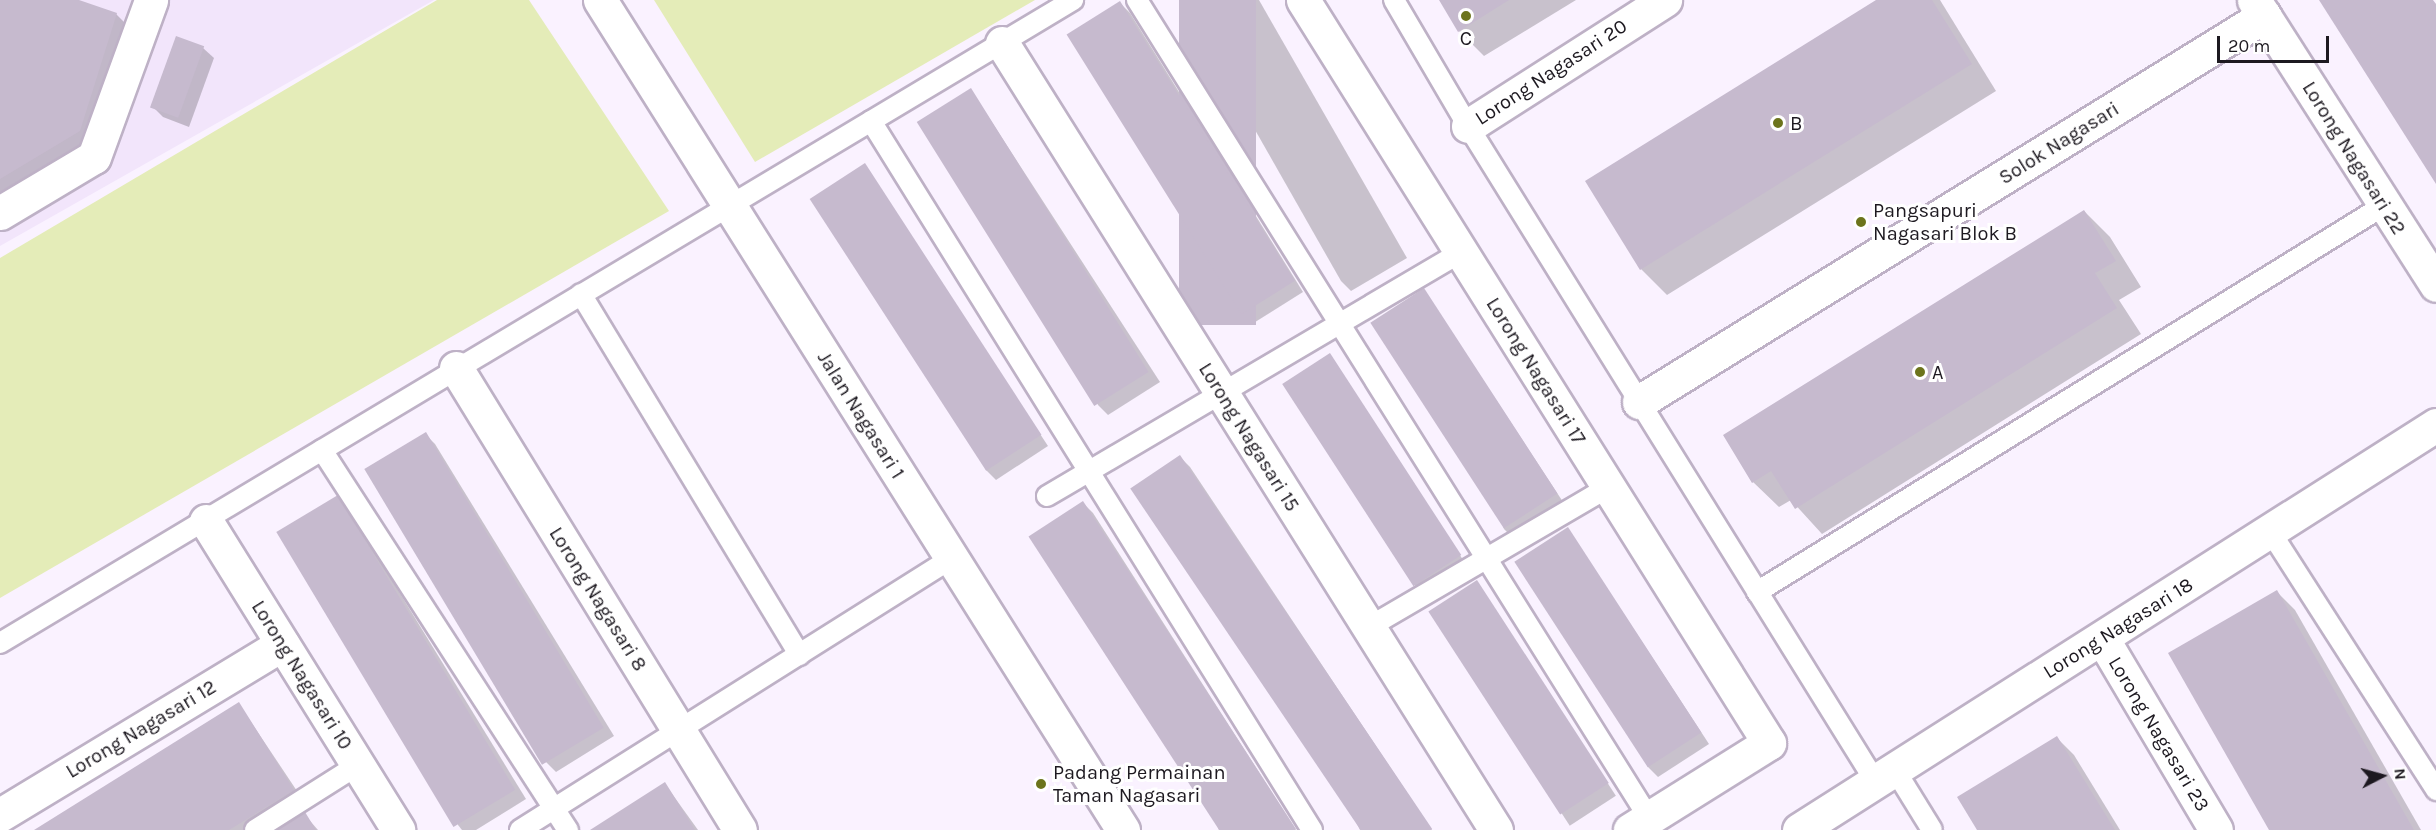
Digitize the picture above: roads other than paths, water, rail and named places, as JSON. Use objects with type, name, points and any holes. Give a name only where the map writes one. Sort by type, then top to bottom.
[{"type":"street","points":[[0,213],[94,158],[151,0]]},
{"type":"street","name":"Jalan Nagasari 1","points":[[600,0],[1123,830]]},
{"type":"street","name":"Lorong Nagasari 17","points":[[1303,0],[1769,743],[1640,824]]},
{"type":"street","name":"Lorong Nagasari 20","points":[[1468,126],[1665,0]]},
{"type":"street","name":"Lorong Nagasari 22","points":[[2259,8],[2383,206],[2436,285]]},
{"type":"street","name":"Solok Nagasari","points":[[1639,402],[2259,8]]},
{"type":"street","name":"Lorong Nagasari 15","points":[[1002,43],[1496,830]]},
{"type":"street","name":"Lorong Nagasari 8","points":[[456,368],[740,830]]},
{"type":"street","name":"Lorong Nagasari 18","points":[[1799,830],[2436,425]]},
{"type":"street","name":"Lorong Nagasari 10","points":[[206,521],[398,830]]},
{"type":"street","name":"Lorong Nagasari 23","points":[[2102,638],[2216,830]]},
{"type":"street","name":"Lorong Nagasari 12","points":[[0,815],[282,644]]},
{"type":"lane","points":[[0,643],[1073,0]]},
{"type":"lane","points":[[1137,0],[1486,558],[1640,824]]},
{"type":"lane","points":[[1394,0],[1468,126],[1757,591],[1885,775],[1932,830]]},
{"type":"lane","points":[[871,121],[1312,830]]},
{"type":"lane","points":[[1757,591],[2383,206]]},
{"type":"lane","points":[[1047,496],[1461,252]]},
{"type":"lane","points":[[581,294],[800,655]]},
{"type":"lane","points":[[322,450],[568,830]]},
{"type":"lane","points":[[1369,627],[1609,487]]},
{"type":"lane","points":[[2270,531],[2436,790]]},
{"type":"lane","points":[[520,830],[952,558]]},
{"type":"lane","points":[[255,830],[358,765]]},
{"type":"place","name":"C","points":[[1466,16]]},
{"type":"place","name":"B","points":[[1778,123]]},
{"type":"place","name":"Pangsapuri Nagasari Blok B","points":[[1861,222]]},
{"type":"place","name":"A","points":[[1920,372]]},
{"type":"place","name":"Padang Permainan Taman Nagasari","points":[[1041,784]]}]
